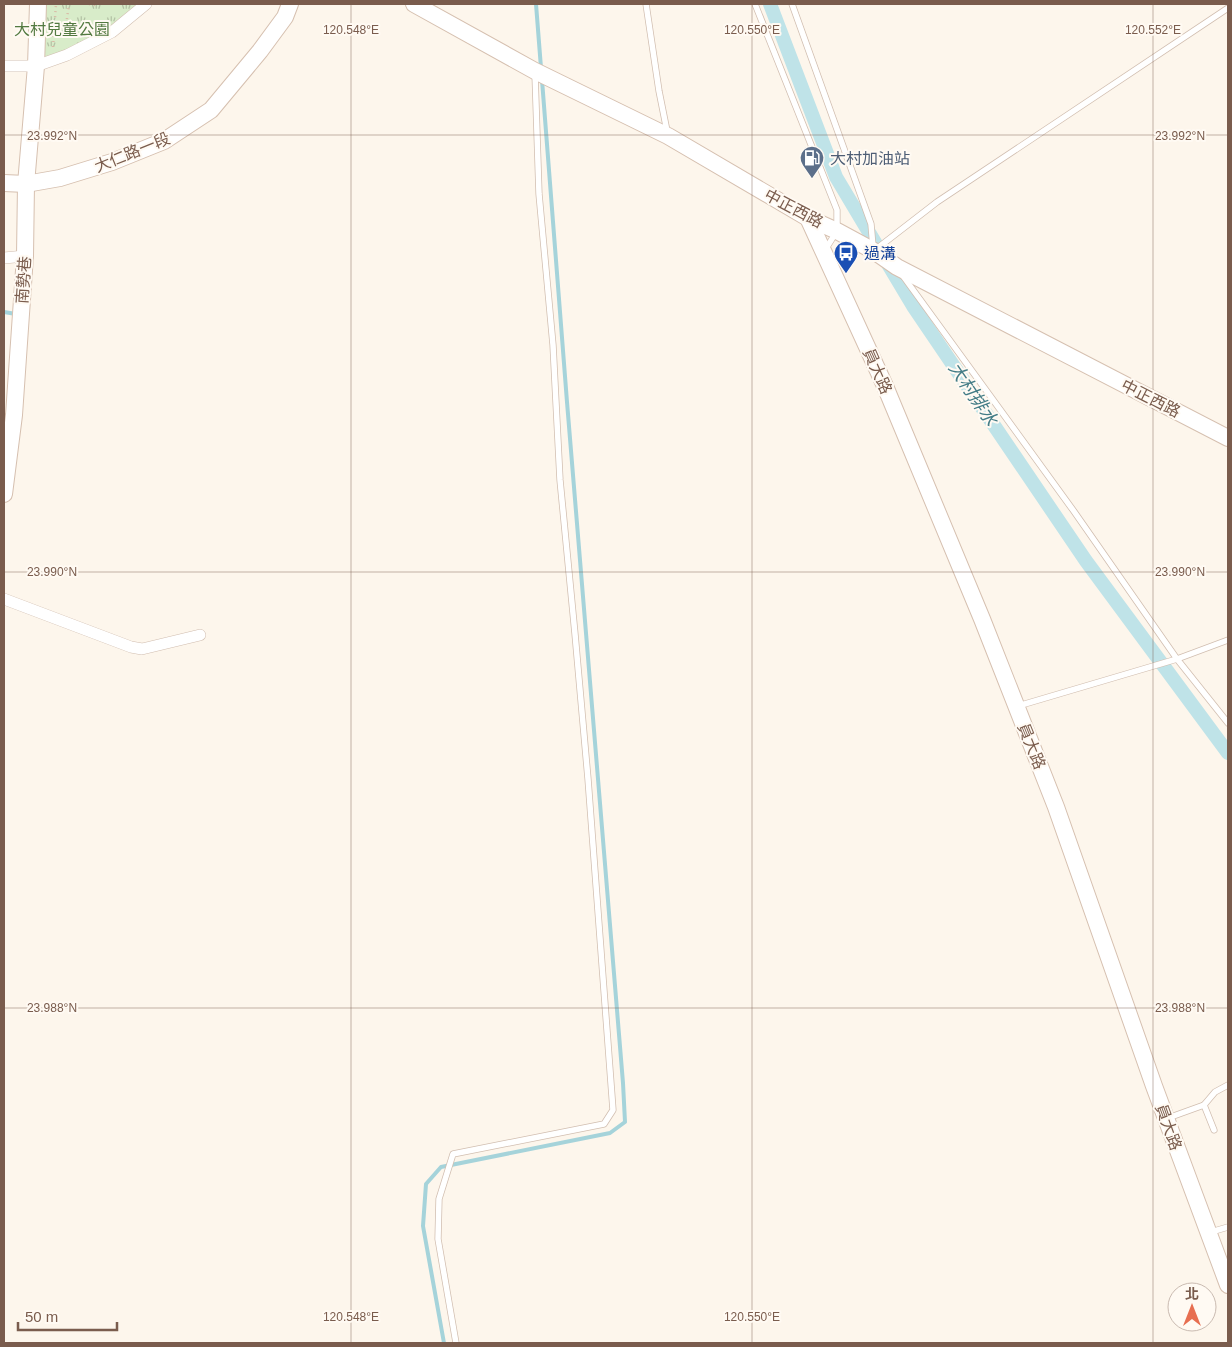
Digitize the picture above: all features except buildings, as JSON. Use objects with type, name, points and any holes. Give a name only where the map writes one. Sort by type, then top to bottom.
[{"type":"street","name":"南勢巷","points":[[4,494],[14,415],[25,256],[26,184],[36,66],[38,4]]},
{"type":"street","points":[[4,66],[36,66],[67,56],[112,32],[146,4]]},
{"type":"street","name":"大仁路一段","points":[[4,183],[26,184],[60,178],[112,162],[164,141],[211,110],[260,51],[284,17],[290,4]]},
{"type":"street","name":"中正西路","points":[[414,4],[534,71],[668,136],[808,218],[837,230],[896,267],[1228,438]]},
{"type":"street","name":"員大路","points":[[808,218],[885,386],[982,619],[1056,807],[1166,1119],[1228,1285]]},
{"type":"street","points":[[4,258],[25,256]]},
{"type":"street","points":[[4,599],[131,647],[142,649],[200,635]]},
{"type":"lane","points":[[646,4],[668,136]]},
{"type":"lane","points":[[755,4],[837,210],[837,230],[824,253]]},
{"type":"lane","points":[[792,4],[870,224],[874,252]]},
{"type":"lane","points":[[874,252],[937,202],[1228,8]]},
{"type":"lane","points":[[456,1343],[438,1239],[439,1199],[453,1154],[604,1124],[613,1110],[588,778],[560,480],[553,345],[539,194],[534,71]]},
{"type":"lane","points":[[896,267],[1074,510],[1177,659],[1228,723]]},
{"type":"lane","points":[[1016,706],[1177,659],[1228,640]]},
{"type":"lane","points":[[1166,1119],[1204,1105],[1215,1092],[1228,1085]]},
{"type":"lane","points":[[1204,1105],[1214,1130]]},
{"type":"lane","points":[[1209,1233],[1228,1227]]},
{"type":"path","points":[[53,48],[56,4]]},
{"type":"path","points":[[54,33],[65,33],[69,4]]},
{"type":"path","points":[[89,4],[96,4]]},
{"type":"green space","name":"大村兒童公園","points":[[39,4],[146,4],[112,32],[36,66]]},
{"type":"waterway","points":[[536,4],[541,68]]},
{"type":"waterway","name":"大村排水","points":[[770,4],[836,177],[913,306],[1086,561],[1228,753]]},
{"type":"waterway","points":[[444,1343],[423,1226],[426,1184],[441,1167],[610,1133],[625,1122],[542,80]]},
{"type":"waterway","points":[[4,312],[16,314]]},
{"type":"place","name":"大村加油站","points":[[812,179]]},
{"type":"place","name":"過溝","points":[[846,274]]}]
